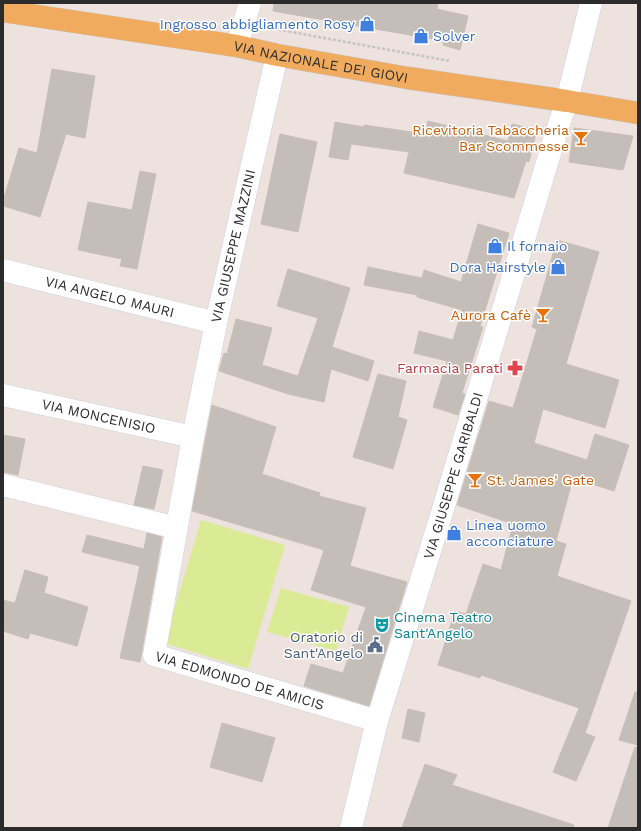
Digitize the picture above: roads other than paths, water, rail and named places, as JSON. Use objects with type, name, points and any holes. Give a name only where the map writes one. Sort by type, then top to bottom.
[{"type":"main road","name":"VIA NAZIONALE DEI GIOVI","points":[[3,11],[237,46],[276,55],[408,78],[638,113]]},
{"type":"street","points":[[237,46],[250,3]]},
{"type":"street","name":"VIA GIUSEPPE GARIBALDI","points":[[351,828],[377,721],[567,101],[591,3]]},
{"type":"street","name":"VIA GIUSEPPE MAZZINI","points":[[193,437],[216,323],[276,55]]},
{"type":"street","name":"VIA ANGELO MAURI","points":[[3,270],[216,323]]},
{"type":"street","name":"VIA MONCENISIO","points":[[3,395],[193,437]]},
{"type":"street","name":"VIA EDMONDO DE AMICIS","points":[[193,437],[154,655],[377,721]]},
{"type":"street","points":[[3,485],[177,528]]},
{"type":"place","name":"Ingrosso abbigliamento Rosy","points":[[367,24]]},
{"type":"place","name":"Solver","points":[[421,36]]},
{"type":"place","name":"Ricevitoria Tabaccheria Bar Scommesse","points":[[581,138]]},
{"type":"place","name":"Il fornaio","points":[[495,246]]},
{"type":"place","name":"Dora Hairstyle","points":[[558,267]]},
{"type":"place","name":"Aurora Cafè","points":[[543,315]]},
{"type":"place","name":"Farmacia Parati","points":[[515,368]]},
{"type":"place","name":"St. James' Gate","points":[[475,480]]},
{"type":"place","name":"Linea uomo acconciature","points":[[454,533]]},
{"type":"place","name":"Cinema Teatro Sant'Angelo","points":[[382,625]]},
{"type":"place","name":"Oratorio di Sant'Angelo","points":[[375,645]]}]
